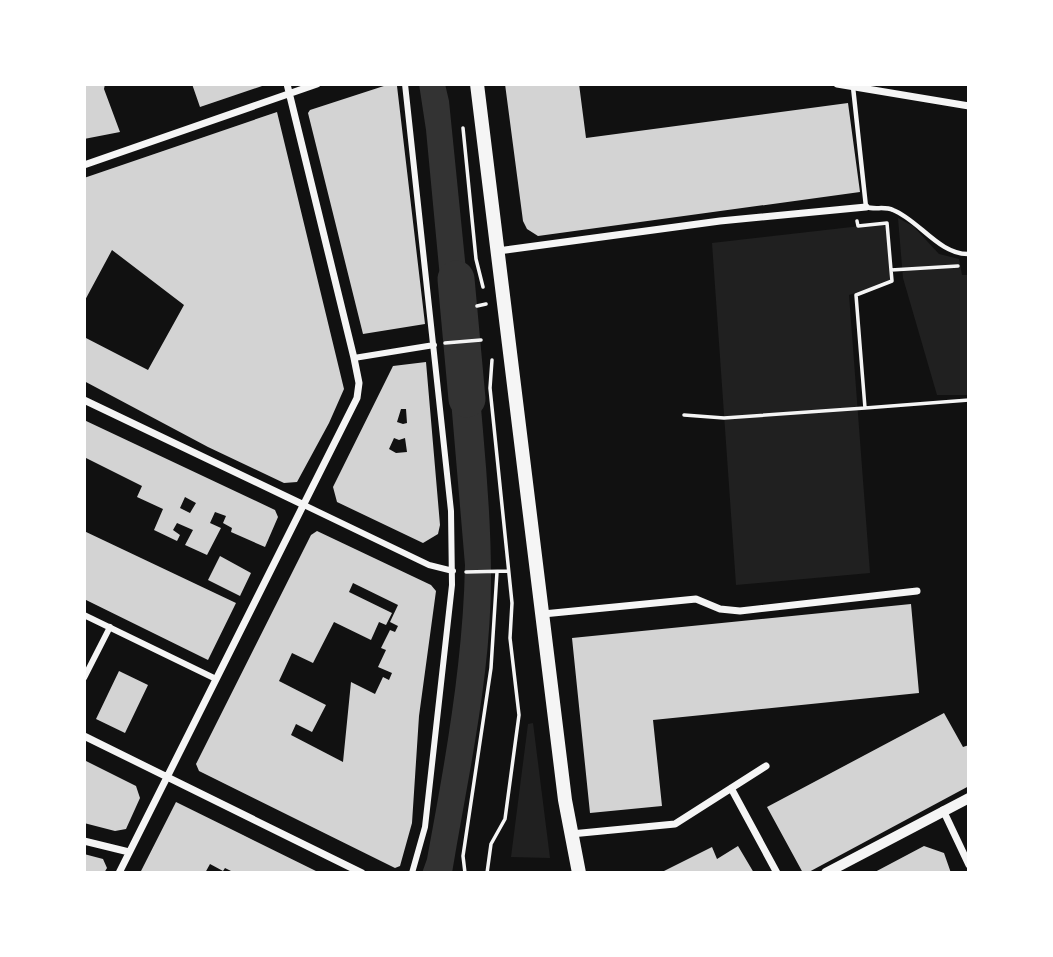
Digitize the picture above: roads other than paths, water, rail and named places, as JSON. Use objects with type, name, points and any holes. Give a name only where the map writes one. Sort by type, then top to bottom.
[{"type":"main road","points":[[477,84],[570,834],[579,873]]},
{"type":"street","points":[[119,873],[357,398],[359,383],[354,358],[287,84]]},
{"type":"street","points":[[84,165],[317,84]]},
{"type":"street","points":[[405,84],[451,511],[453,571],[425,827],[412,873]]},
{"type":"street","points":[[837,84],[969,106]]},
{"type":"street","points":[[498,251],[720,221],[866,207]]},
{"type":"street","points":[[354,358],[434,345]]},
{"type":"street","points":[[84,400],[429,565],[453,571]]},
{"type":"street","points":[[542,614],[696,599],[720,609],[740,611],[917,591]]},
{"type":"street","points":[[84,615],[216,679]]},
{"type":"street","points":[[84,678],[110,627]]},
{"type":"street","points":[[84,736],[362,873]]},
{"type":"street","points":[[570,834],[675,824],[766,765]]},
{"type":"street","points":[[731,788],[777,873]]},
{"type":"street","points":[[826,873],[969,797]]},
{"type":"street","points":[[943,810],[969,865]]},
{"type":"street","points":[[84,841],[129,852]]},
{"type":"lane","points":[[853,86],[866,207],[890,208],[908,218],[940,244],[964,255],[969,254]]},
{"type":"waterway","points":[[456,279],[467,399]]}]
